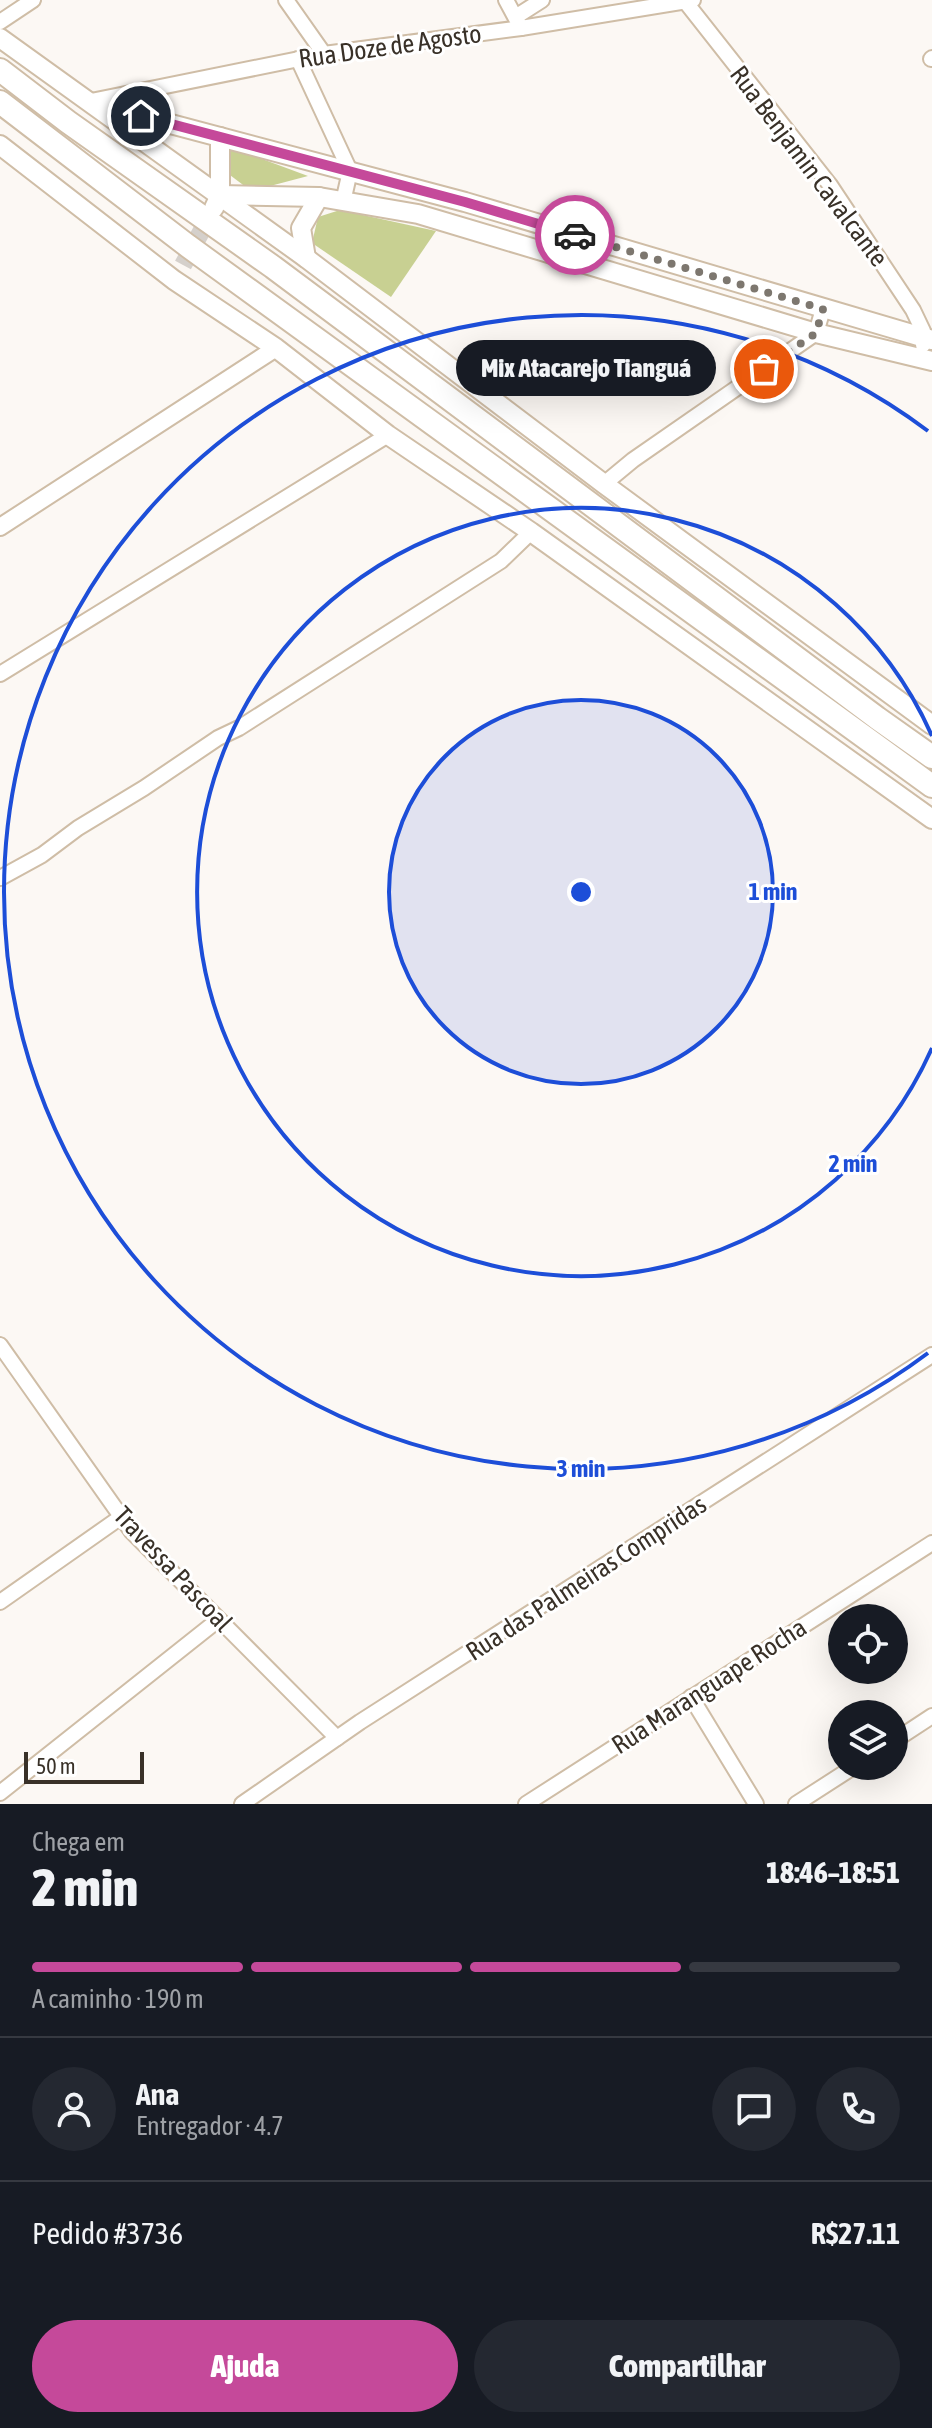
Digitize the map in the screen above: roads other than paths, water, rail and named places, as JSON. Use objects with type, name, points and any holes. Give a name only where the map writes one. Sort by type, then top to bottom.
[{"type":"highway","points":[[0,70],[273,267],[932,757]]},
{"type":"highway","points":[[0,102],[201,255],[932,786]]},
{"type":"main road","points":[[0,38],[217,202],[306,258],[604,484],[932,725]]},
{"type":"main road","points":[[88,102],[425,191],[823,309],[928,334]]},
{"type":"main road","points":[[217,202],[220,137]]},
{"type":"main road","points":[[0,145],[178,272],[388,435],[531,532],[932,819]]},
{"type":"main road","points":[[418,214],[425,191]]},
{"type":"main road","points":[[217,202],[319,197],[418,214],[816,333],[926,360]]},
{"type":"main road","points":[[306,258],[301,228],[319,197]]},
{"type":"main road","points":[[500,239],[507,215]]},
{"type":"main road","points":[[576,261],[583,237]]},
{"type":"main road","points":[[656,285],[663,261]]},
{"type":"main road","points":[[739,310],[746,286]]},
{"type":"street","points":[[0,22],[33,0]]},
{"type":"street","points":[[286,0],[324,54]]},
{"type":"street","points":[[506,0],[519,22],[542,0]]},
{"type":"street","name":"Rua Doze de Agosto","points":[[88,102],[324,54],[519,22],[687,0]]},
{"type":"street","name":"Rua Benjamin Cavalcante","points":[[687,0],[830,185],[928,334]]},
{"type":"street","points":[[298,59],[350,171],[343,202]]},
{"type":"street","points":[[604,484],[633,460],[816,333],[823,309]]},
{"type":"street","points":[[926,360],[928,334]]},
{"type":"street","points":[[0,527],[276,348]]},
{"type":"street","points":[[0,674],[388,435]]},
{"type":"street","points":[[0,878],[42,855],[78,828],[218,738],[239,728],[501,561],[531,532]]},
{"type":"street","name":"Travessa Pascoal","points":[[0,1345],[132,1532],[337,1738]]},
{"type":"street","name":"Rua das Palmeiras Compridas","points":[[242,1804],[337,1738],[932,1355]]},
{"type":"street","points":[[0,1602],[121,1517]]},
{"type":"street","name":"Rua Maranguape Rocha","points":[[526,1804],[932,1543]]},
{"type":"street","points":[[0,1793],[218,1620]]},
{"type":"street","points":[[691,1697],[756,1804]]},
{"type":"street","points":[[908,1732],[932,1716]]},
{"type":"street","points":[[796,1804],[833,1780]]},
{"type":"tunnel","points":[[183,265],[213,210]]},
{"type":"place","name":"Mix Atacarejo Tianguá","points":[[764,369]]}]
